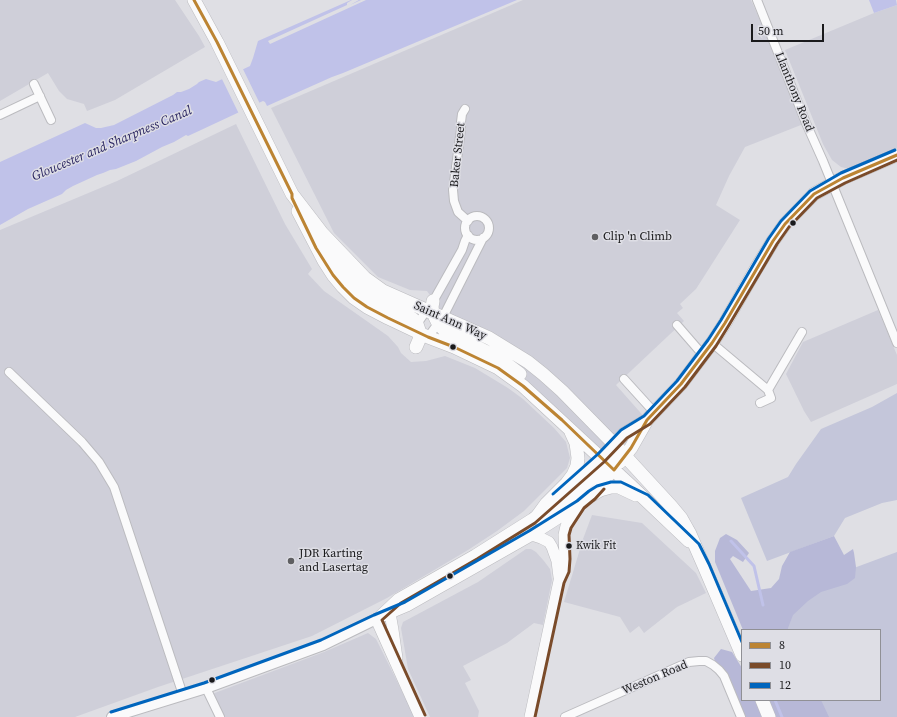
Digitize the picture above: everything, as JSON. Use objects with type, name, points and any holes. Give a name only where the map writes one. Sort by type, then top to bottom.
[{"type":"main road","name":"Saint Ann Way","points":[[194,0],[217,42],[292,194],[322,233],[365,278],[383,291],[489,338],[528,362],[562,391],[614,444],[681,518],[690,534],[741,653]]},
{"type":"main road","points":[[535,517],[550,513],[568,500],[607,464],[624,456],[631,448],[651,416],[681,384],[712,343],[785,224],[814,194],[832,184],[897,155]]},
{"type":"main road","name":"Saint Ann Way","points":[[292,194],[292,198],[316,248],[330,270],[354,298],[388,318],[420,331],[498,368],[523,386],[562,420],[695,547]]},
{"type":"main road","points":[[304,209],[336,264],[347,276],[361,290],[373,299],[413,319],[420,331],[419,340],[416,347]]},
{"type":"main road","points":[[398,669],[389,611],[398,599],[475,555],[535,517],[573,475],[578,460],[576,444],[570,432],[538,390],[504,362],[445,331],[434,313]]},
{"type":"main road","points":[[592,495],[607,464],[614,444],[624,434],[651,416]]},
{"type":"main road","points":[[420,717],[376,619],[389,611],[403,608],[532,535],[580,505],[600,490],[611,487],[619,488],[645,499]]},
{"type":"main road","points":[[530,717],[559,581],[564,571],[564,536],[566,526],[580,505]]},
{"type":"main road","points":[[532,535],[549,542],[552,546],[557,561],[559,581]]},
{"type":"main road","points":[[762,701],[769,717]]},
{"type":"street","name":"Llanthony Road","points":[[756,0],[897,343]]},
{"type":"street","points":[[34,84],[51,120]]},
{"type":"street","points":[[0,115],[40,96]]},
{"type":"street","name":"Baker Street","points":[[465,109],[462,114],[461,122],[462,129],[454,190],[454,201],[458,212],[468,221]]},
{"type":"street","points":[[420,331],[434,313],[483,238],[489,232],[488,221],[481,216],[471,218],[466,225],[468,235],[479,240],[483,238]]},
{"type":"street","points":[[420,331],[434,313],[468,235]]},
{"type":"street","points":[[677,325],[703,355]]},
{"type":"street","points":[[768,390],[802,332]]},
{"type":"street","points":[[712,343],[768,390],[771,398],[760,403]]},
{"type":"street","points":[[9,372],[82,442],[99,462],[114,487],[183,695]]},
{"type":"street","points":[[624,378],[651,416]]},
{"type":"street","points":[[112,717],[136,714],[183,695],[323,646],[376,619]]},
{"type":"street","name":"Weston Road","points":[[565,717],[689,662],[699,661],[713,665],[724,676],[741,717]]},
{"type":"street","points":[[206,688],[220,717]]},
{"type":"shaded area","points":[[0,0],[175,0],[205,47],[115,100],[87,111],[84,104],[67,99],[59,91],[48,73],[0,101]]},
{"type":"shaded area","points":[[523,0],[751,0],[806,123],[745,147],[729,176],[716,205],[740,220],[696,289],[680,304],[683,308],[677,313],[684,321],[616,385],[647,420],[601,458],[454,330],[427,291],[410,290],[378,277],[334,233],[271,108]]},
{"type":"shaded area","points":[[897,5],[897,150],[849,169],[841,167],[832,160],[823,144],[785,50]]},
{"type":"shaded area","points":[[236,124],[285,224],[312,269],[308,274],[324,291],[388,336],[398,347],[401,353],[411,362],[426,361],[445,356],[475,368],[508,388],[523,399],[554,428],[566,442],[570,458],[567,468],[524,511],[497,531],[387,598],[312,636],[158,687],[75,717],[0,717],[0,230],[117,181]]},
{"type":"shaded area","points":[[878,310],[897,355],[897,384],[811,422],[786,374],[803,342]]},
{"type":"shaded area","points":[[897,393],[897,500],[882,503],[845,518],[834,536],[767,561],[741,498],[788,477],[821,429],[872,407]]},
{"type":"shaded area","points":[[592,515],[642,523],[696,573],[706,593],[677,607],[644,633],[639,626],[630,633],[620,617],[564,602],[583,539]]},
{"type":"shaded area","points":[[726,534],[737,540],[749,553],[743,562],[733,556],[730,559],[751,591],[771,588],[779,579],[782,566],[790,552],[834,536],[844,555],[853,549],[856,567],[855,578],[847,584],[821,592],[808,601],[793,615],[788,629],[743,629],[715,562],[715,551],[720,538]]},
{"type":"shaded area","points":[[526,549],[531,549],[536,552],[550,569],[552,580],[543,625],[534,623],[507,643],[463,666],[471,680],[465,683],[479,711],[478,717],[430,717],[408,669],[401,628],[403,622],[478,582]]},
{"type":"shaded area","points":[[897,552],[897,717],[797,717],[789,701],[881,701],[881,629],[770,629],[835,575]]},
{"type":"shaded area","points":[[368,633],[376,639],[415,717],[224,717],[212,694],[324,652]]},
{"type":"shaded area","points":[[721,649],[732,652],[741,666],[741,701],[821,701],[829,717],[745,717],[728,696],[719,676],[714,658]]},
{"type":"water","name":"Gloucester and Sharpness Canal","points":[[351,0],[517,0],[332,77],[267,106],[263,101],[188,136],[186,135],[136,161],[97,175],[73,186],[62,194],[28,209],[0,225],[0,162],[85,123],[96,128],[114,125],[177,92],[189,89],[206,79],[216,82],[250,66],[258,41]]},
{"type":"water","points":[[869,0],[896,0],[897,5],[874,13]]},
{"type":"pier","points":[[352,0],[359,0],[350,5],[361,0],[366,0],[270,44],[268,41],[347,5],[347,3]]},
{"type":"pier","points":[[242,67],[260,104],[239,114],[221,77]]},
{"type":"waterway","points":[[731,541],[754,566],[763,605]]},
{"type":"waterway","points":[[775,701],[782,717]]},
{"type":"transit line","name":"8","points":[[194,0],[217,42],[292,194],[292,198],[316,248],[333,275],[343,287],[354,298],[367,307],[388,318],[498,368],[523,386],[562,420],[614,470],[631,448],[647,420],[681,384],[712,343],[773,241],[785,224],[814,194],[843,178],[897,155]]},
{"type":"transit line","name":"12","points":[[553,494],[598,454],[621,430],[644,416],[677,381],[721,320],[769,238],[781,221],[810,191],[841,173],[895,150]]},
{"type":"transit line","name":"10","points":[[425,715],[382,620],[401,603],[535,523],[604,462],[627,438],[650,424],[685,387],[716,346],[777,244],[789,227],[817,198],[845,183],[897,160]]},
{"type":"transit line","name":"12","points":[[111,712],[204,683],[321,640],[405,602],[529,531],[577,501],[597,486],[611,482],[621,482],[648,495],[699,544],[741,640]]},
{"type":"transit line","name":"10","points":[[535,717],[564,583],[569,572],[569,535],[571,528],[584,508],[604,489]]},
{"type":"place","name":"Clip 'n Climb","points":[[595,237]]},
{"type":"place","name":"Kwik Fit","points":[[569,546]]},
{"type":"place","name":"JDR Karting and Lasertag","points":[[291,561]]}]
